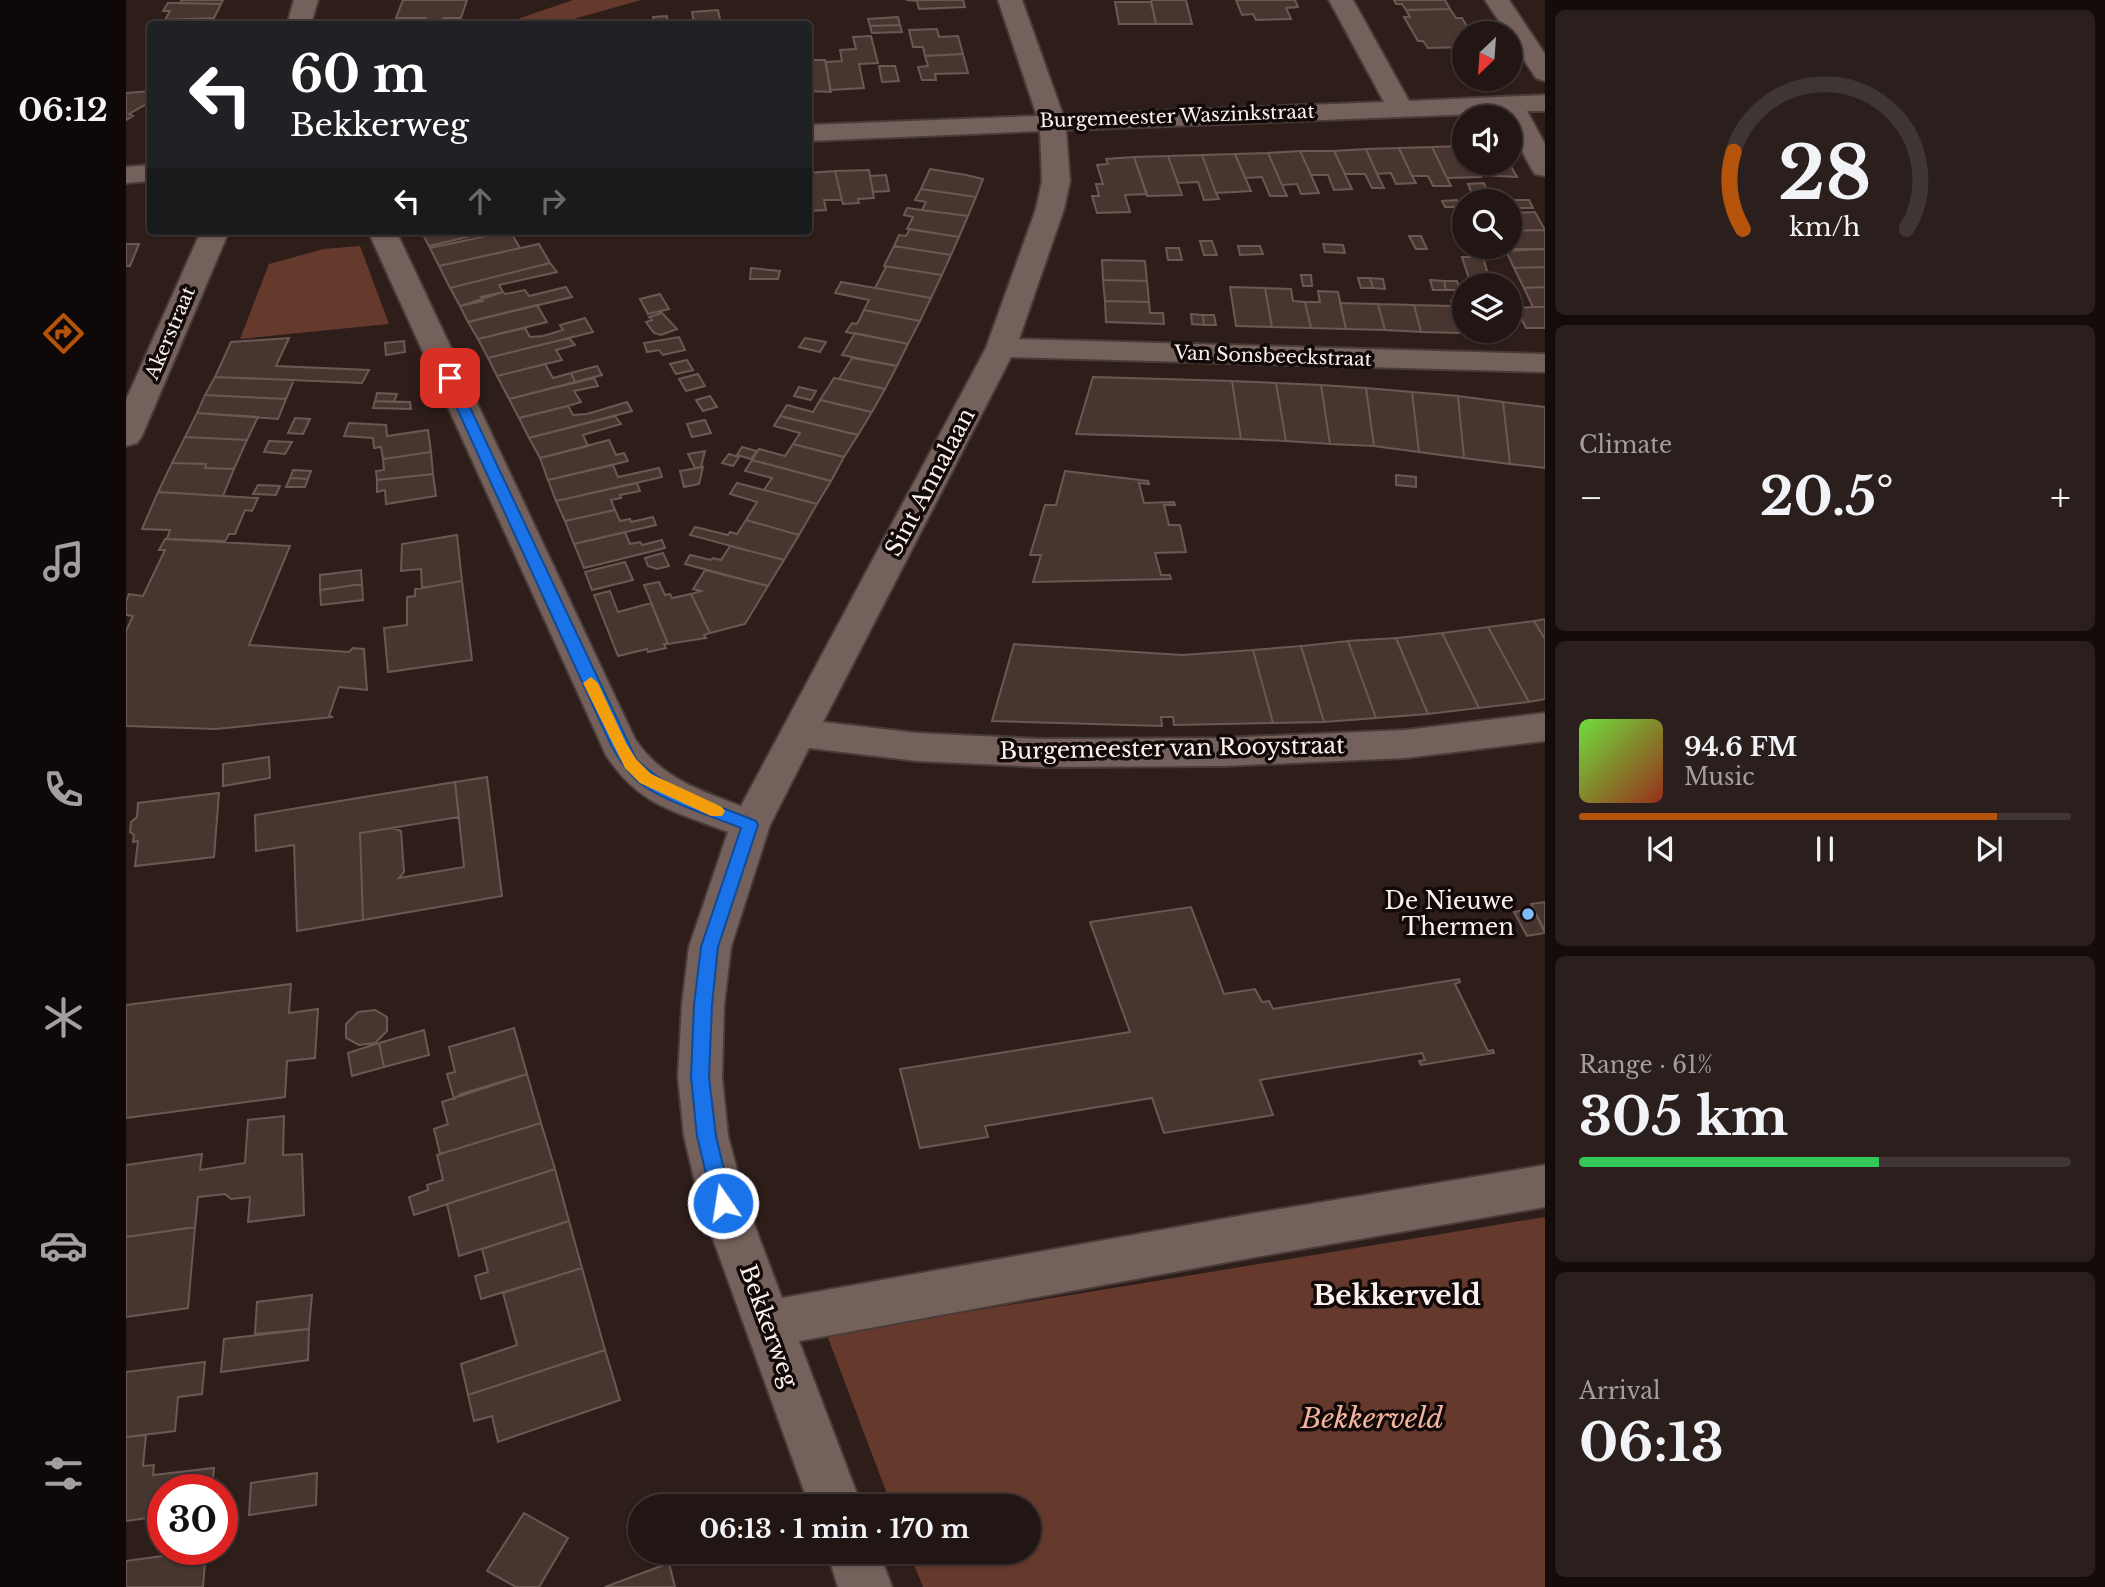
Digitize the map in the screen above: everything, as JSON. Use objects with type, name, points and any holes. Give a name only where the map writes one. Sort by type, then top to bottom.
[{"type":"street","points":[[300,21],[306,0]]},
{"type":"street","name":"Sint Annalaan","points":[[750,825],[1001,348],[1050,209],[1056,181],[1052,122],[1010,0]]},
{"type":"street","points":[[1341,0],[1399,107]]},
{"type":"street","points":[[1497,0],[1545,73]]},
{"type":"street","name":"Burgemeester Waszinkstraat","points":[[812,133],[1545,103]]},
{"type":"street","points":[[1510,104],[1545,168]]},
{"type":"street","points":[[126,175],[147,173]]},
{"type":"street","name":"Akerstraat","points":[[126,436],[213,235]]},
{"type":"street","points":[[384,235],[619,745],[646,779],[750,825]]},
{"type":"street","name":"Van Sonsbeeckstraat","points":[[1001,348],[1545,363]]},
{"type":"street","name":"Burgemeester van Rooystraat","points":[[798,733],[918,747],[1014,751],[1209,752],[1406,744],[1545,727]]},
{"type":"street","name":"Bekkerweg","points":[[750,825],[710,947],[703,1005],[700,1077],[706,1136],[723,1203],[831,1494]]},
{"type":"street","points":[[768,1324],[1250,1236],[1545,1186]]},
{"type":"street","points":[[857,1564],[866,1587]]},
{"type":"green space","points":[[573,0],[641,0],[567,21],[512,21]]},
{"type":"green space","points":[[360,246],[389,324],[240,339],[269,264],[324,249]]},
{"type":"green space","name":"Bekkerveld","points":[[1545,1217],[1545,1587],[923,1587],[914,1564],[1041,1564],[1041,1494],[887,1494],[827,1335]]},
{"type":"building","points":[[182,0],[223,0],[221,4],[180,3]]},
{"type":"building","points":[[403,0],[467,0],[461,18],[428,21],[426,18],[396,18]]},
{"type":"building","points":[[906,0],[963,0],[965,7],[919,9],[917,1]]},
{"type":"building","points":[[1151,0],[1186,0],[1192,24],[1156,24]]},
{"type":"building","points":[[1236,0],[1295,0],[1298,7],[1286,8],[1291,19],[1256,20],[1253,14],[1242,15]]},
{"type":"building","points":[[1394,0],[1445,0],[1450,9],[1406,10]]},
{"type":"building","points":[[1115,2],[1151,2],[1156,24],[1119,24]]},
{"type":"building","points":[[168,3],[221,4],[214,18],[165,20],[170,11],[163,11]]},
{"type":"building","points":[[1450,9],[1456,18],[1462,18],[1464,21],[1452,21],[1452,47],[1428,48],[1423,41],[1418,41],[1404,17],[1410,17],[1406,10]]},
{"type":"building","points":[[718,10],[720,21],[694,21],[692,12]]},
{"type":"building","points":[[667,16],[668,21],[654,21],[653,17]]},
{"type":"building","points":[[898,17],[900,25],[870,26],[868,19]]},
{"type":"building","points":[[900,25],[902,32],[872,33],[870,26]]},
{"type":"building","points":[[937,29],[939,37],[958,36],[963,54],[925,56],[923,47],[913,47],[909,30]]},
{"type":"building","points":[[871,36],[878,63],[859,64],[864,88],[830,90],[826,62],[842,61],[840,50],[856,49],[853,37]]},
{"type":"building","points":[[963,54],[968,73],[935,74],[936,80],[922,80],[918,67],[928,66],[925,56]]},
{"type":"building","points":[[812,60],[825,60],[831,92],[812,91]]},
{"type":"building","points":[[879,66],[895,66],[899,81],[882,82]]},
{"type":"building","points":[[147,91],[147,104],[129,114],[133,116],[126,120],[126,93]]},
{"type":"building","points":[[1452,146],[1452,175],[1481,177],[1447,178],[1432,147]]},
{"type":"building","points":[[1432,147],[1451,186],[1433,186],[1428,176],[1412,176],[1399,148]]},
{"type":"building","points":[[1399,148],[1416,183],[1396,184],[1391,173],[1377,174],[1366,149]]},
{"type":"building","points":[[1366,149],[1384,188],[1372,188],[1365,174],[1345,174],[1334,151]]},
{"type":"building","points":[[1300,151],[1319,193],[1301,194],[1297,184],[1282,185],[1268,153]]},
{"type":"building","points":[[1300,151],[1334,151],[1352,189],[1334,190],[1328,175],[1311,175]]},
{"type":"building","points":[[1268,153],[1287,196],[1270,196],[1262,177],[1245,178],[1235,154]]},
{"type":"building","points":[[1235,154],[1251,191],[1216,193],[1202,155]]},
{"type":"building","points":[[1202,155],[1219,199],[1204,200],[1198,182],[1178,183],[1168,156]]},
{"type":"building","points":[[1168,156],[1182,195],[1147,196],[1134,157]]},
{"type":"building","points":[[1134,157],[1147,194],[1125,195],[1130,212],[1097,213],[1092,196],[1099,196],[1096,184],[1103,184],[1097,165],[1108,164],[1106,159]]},
{"type":"building","points":[[930,169],[983,179],[976,197],[921,189]]},
{"type":"building","points":[[869,170],[874,198],[843,204],[835,171]]},
{"type":"building","points":[[835,171],[842,200],[824,200],[826,210],[812,211],[812,173]]},
{"type":"building","points":[[886,175],[889,191],[873,192],[870,176]]},
{"type":"building","points":[[1480,175],[1516,175],[1517,177]]},
{"type":"building","points":[[1484,183],[1486,189],[1470,189],[1468,184]]},
{"type":"building","points":[[921,189],[976,197],[968,216],[922,210],[926,202],[915,200]]},
{"type":"building","points":[[1452,200],[1452,207],[1445,207],[1442,201]]},
{"type":"building","points":[[1522,200],[1529,200],[1533,208],[1522,208]]},
{"type":"building","points":[[907,208],[968,216],[959,237],[907,229],[913,217],[904,215]]},
{"type":"building","points":[[1535,212],[1545,230],[1522,231],[1522,213]]},
{"type":"building","points":[[910,229],[959,237],[951,255],[894,246],[899,235],[906,236]]},
{"type":"building","points":[[1545,230],[1545,249],[1522,250],[1522,231]]},
{"type":"building","points":[[423,235],[476,235],[429,246]]},
{"type":"building","points":[[491,235],[512,235],[520,248],[439,266],[430,248]]},
{"type":"building","points":[[1409,236],[1421,236],[1427,249],[1416,249]]},
{"type":"building","points":[[1200,241],[1212,241],[1217,255],[1204,255]]},
{"type":"building","points":[[126,244],[139,244],[130,266],[126,266]]},
{"type":"building","points":[[539,244],[550,263],[450,288],[439,266]]},
{"type":"building","points":[[1323,244],[1343,245],[1345,253],[1325,252]]},
{"type":"building","points":[[894,246],[951,255],[942,275],[884,266]]},
{"type":"building","points":[[1238,246],[1260,246],[1263,254],[1240,255]]},
{"type":"building","points":[[1166,248],[1179,248],[1182,260],[1168,260]]},
{"type":"building","points":[[1522,249],[1545,249],[1545,267],[1514,268],[1510,259],[1522,259]]},
{"type":"building","points":[[1463,259],[1484,259],[1488,273],[1467,273]]},
{"type":"building","points":[[1102,260],[1145,261],[1147,281],[1103,280]]},
{"type":"building","points":[[550,263],[557,272],[499,285],[503,292],[481,297],[483,301],[460,306],[450,288]]},
{"type":"building","points":[[884,266],[942,275],[931,298],[875,288],[886,267]]},
{"type":"building","points":[[1545,267],[1545,287],[1524,288],[1522,273],[1516,273],[1514,268]]},
{"type":"building","points":[[751,268],[780,271],[778,279],[750,279]]},
{"type":"building","points":[[1301,275],[1311,275],[1312,286],[1303,286]]},
{"type":"building","points":[[1358,278],[1370,278],[1373,288],[1361,288]]},
{"type":"building","points":[[1370,278],[1383,279],[1385,289],[1373,288]]},
{"type":"building","points":[[1103,280],[1147,281],[1149,302],[1105,301]]},
{"type":"building","points":[[1430,280],[1444,281],[1446,290],[1433,290]]},
{"type":"building","points":[[1444,281],[1452,281],[1452,290],[1446,290]]},
{"type":"building","points":[[841,282],[931,298],[920,321],[864,310],[869,300],[835,293]]},
{"type":"building","points":[[566,287],[572,297],[468,322],[460,306],[503,292],[505,294],[525,290],[529,296]]},
{"type":"building","points":[[1230,287],[1265,288],[1272,327],[1236,326]]},
{"type":"building","points":[[1545,287],[1545,307],[1533,307],[1524,288]]},
{"type":"building","points":[[1265,288],[1291,289],[1293,301],[1305,302],[1311,328],[1272,327]]},
{"type":"building","points":[[1318,291],[1338,292],[1346,329],[1311,328],[1305,302],[1320,302]]},
{"type":"building","points":[[660,294],[669,309],[648,314],[640,299]]},
{"type":"building","points":[[1105,301],[1149,302],[1150,313],[1163,313],[1164,324],[1106,322]]},
{"type":"building","points":[[1340,303],[1378,304],[1385,330],[1346,329]]},
{"type":"building","points":[[1378,304],[1414,305],[1421,332],[1385,330]]},
{"type":"building","points":[[537,305],[547,322],[478,339],[468,322]]},
{"type":"building","points":[[1414,305],[1452,306],[1452,333],[1421,332]]},
{"type":"building","points":[[1545,307],[1545,328],[1526,328],[1522,320],[1522,308]]},
{"type":"building","points":[[864,310],[920,321],[908,344],[846,332],[852,323],[857,324]]},
{"type":"building","points":[[662,313],[677,329],[661,335],[654,333],[646,322],[652,320],[649,317]]},
{"type":"building","points":[[1191,314],[1203,315],[1204,325],[1192,324]]},
{"type":"building","points":[[1203,315],[1214,315],[1216,325],[1204,325]]},
{"type":"building","points":[[585,318],[593,332],[488,358],[478,339],[525,328],[530,337],[543,336],[563,330],[560,325]]},
{"type":"building","points":[[855,333],[908,344],[897,366],[842,355]]},
{"type":"building","points":[[679,337],[685,350],[663,355],[659,350],[647,352],[644,343]]},
{"type":"building","points":[[289,338],[276,366],[369,370],[362,383],[215,377],[231,342]]},
{"type":"building","points":[[569,338],[575,345],[556,350],[562,360],[497,376],[488,358]]},
{"type":"building","points":[[805,338],[826,342],[820,352],[799,347]]},
{"type":"building","points":[[404,341],[405,352],[386,355],[385,343]]},
{"type":"building","points":[[852,358],[897,366],[885,389],[839,379]]},
{"type":"building","points":[[687,360],[693,370],[676,374],[670,364]]},
{"type":"building","points":[[545,364],[553,378],[571,373],[575,382],[509,399],[497,376]]},
{"type":"building","points":[[597,366],[602,375],[575,382],[571,373]]},
{"type":"building","points":[[698,374],[705,386],[686,391],[679,379]]},
{"type":"building","points":[[215,377],[294,380],[286,399],[205,395]]},
{"type":"building","points":[[1093,377],[1232,381],[1241,439],[1076,434]]},
{"type":"building","points":[[594,378],[598,386],[574,391],[581,402],[568,406],[519,418],[509,399]]},
{"type":"building","points":[[834,378],[885,389],[872,412],[820,400]]},
{"type":"building","points":[[1232,381],[1276,383],[1286,441],[1241,439]]},
{"type":"building","points":[[1276,383],[1321,385],[1330,444],[1286,441]]},
{"type":"building","points":[[1321,385],[1366,388],[1374,446],[1330,444]]},
{"type":"building","points":[[799,387],[816,391],[811,400],[794,396]]},
{"type":"building","points":[[1366,388],[1412,392],[1419,452],[1374,446]]},
{"type":"building","points":[[1412,392],[1458,396],[1464,458],[1419,452]]},
{"type":"building","points":[[377,393],[397,394],[394,402],[375,401]]},
{"type":"building","points":[[205,395],[286,399],[278,419],[197,413]]},
{"type":"building","points":[[710,396],[717,407],[703,411],[696,400]]},
{"type":"building","points":[[1458,396],[1503,402],[1510,464],[1464,458]]},
{"type":"building","points":[[820,400],[872,412],[858,435],[780,416],[787,405],[813,412]]},
{"type":"building","points":[[375,401],[410,402],[411,409],[373,408]]},
{"type":"building","points":[[627,402],[632,411],[529,438],[519,418],[568,406],[573,415],[587,414]]},
{"type":"building","points":[[1503,402],[1545,407],[1545,468],[1510,464]]},
{"type":"building","points":[[197,413],[258,417],[247,440],[185,437]]},
{"type":"building","points":[[615,416],[621,424],[583,435],[588,446],[540,458],[529,438]]},
{"type":"building","points":[[780,416],[858,435],[844,457],[793,444],[800,433],[774,426]]},
{"type":"building","points":[[295,418],[310,419],[303,434],[288,433]]},
{"type":"building","points":[[705,420],[711,433],[692,437],[687,424]]},
{"type":"building","points":[[349,423],[386,425],[387,436],[428,430],[431,452],[383,459],[381,447],[374,448],[373,438],[344,436]]},
{"type":"building","points":[[185,437],[247,440],[234,469],[205,468],[206,464],[172,463]]},
{"type":"building","points":[[609,440],[616,455],[624,453],[628,461],[548,480],[540,458]]},
{"type":"building","points":[[269,441],[292,442],[285,454],[264,452]]},
{"type":"building","points":[[793,444],[844,457],[831,481],[752,460],[759,449],[785,456]]},
{"type":"building","points":[[742,447],[757,451],[751,459],[737,455]]},
{"type":"building","points":[[705,451],[701,467],[695,468],[688,454]]},
{"type":"building","points":[[431,452],[433,474],[377,480],[376,471],[384,470],[383,459]]},
{"type":"building","points":[[729,454],[739,457],[733,466],[722,463]]},
{"type":"building","points":[[752,460],[831,481],[817,504],[764,490],[772,478],[745,471]]},
{"type":"building","points":[[172,463],[206,464],[205,468],[234,469],[223,496],[158,492]]},
{"type":"building","points":[[613,465],[618,477],[659,468],[662,477],[556,501],[548,480]]},
{"type":"building","points":[[703,467],[699,484],[684,487],[680,471]]},
{"type":"building","points":[[293,470],[311,471],[308,479],[290,478]]},
{"type":"building","points":[[1065,471],[1148,481],[1149,484],[1139,483],[1144,503],[1174,502],[1175,505],[1164,505],[1169,525],[1180,525],[1186,552],[1155,553],[1161,575],[1170,575],[1171,579],[1033,582],[1041,555],[1030,555],[1045,505],[1056,505]]},
{"type":"building","points":[[433,474],[436,496],[386,504],[385,490],[377,492],[377,480]]},
{"type":"building","points":[[1396,475],[1416,477],[1416,487],[1396,485]]},
{"type":"building","points":[[290,478],[308,479],[305,487],[286,487]]},
{"type":"building","points":[[637,483],[640,491],[620,495],[621,498],[611,500],[615,510],[565,521],[556,501]]},
{"type":"building","points":[[737,483],[817,504],[799,535],[746,520],[757,502],[730,494]]},
{"type":"building","points":[[258,485],[280,486],[276,495],[253,494]]},
{"type":"building","points":[[158,492],[258,498],[252,511],[245,510],[235,534],[229,534],[225,541],[167,539],[170,530],[142,529]]},
{"type":"building","points":[[615,510],[620,521],[630,519],[631,522],[653,517],[656,525],[574,544],[565,521]]},
{"type":"building","points":[[746,520],[799,535],[784,560],[690,535],[695,527],[728,535],[730,532],[737,534]]},
{"type":"building","points":[[625,532],[630,544],[640,542],[642,545],[662,540],[665,548],[584,568],[574,544]]},
{"type":"building","points":[[457,535],[462,581],[422,588],[421,569],[401,571],[402,544]]},
{"type":"building","points":[[165,539],[290,546],[249,645],[349,652],[353,648],[364,649],[367,690],[339,687],[329,716],[333,717],[216,729],[126,726],[126,631],[133,616],[126,615],[126,601],[129,594],[143,596],[165,550],[159,550]]},
{"type":"building","points":[[730,546],[784,560],[768,586],[685,564],[690,555],[721,560]]},
{"type":"building","points":[[663,553],[669,566],[657,569],[648,566],[645,558]]},
{"type":"building","points":[[625,562],[633,580],[592,590],[585,572]]},
{"type":"building","points":[[361,570],[362,584],[320,590],[320,575]]},
{"type":"building","points":[[705,570],[768,586],[745,624],[710,633],[691,594],[701,591],[693,589]]},
{"type":"building","points":[[462,581],[472,660],[388,672],[384,628],[407,625],[407,597],[415,596],[415,589]]},
{"type":"building","points":[[659,582],[665,595],[670,594],[672,598],[691,594],[710,633],[704,635],[706,638],[668,644],[644,585]]},
{"type":"building","points":[[362,584],[363,600],[321,605],[320,590]]},
{"type":"building","points":[[610,591],[618,612],[651,603],[668,644],[664,644],[666,648],[648,652],[647,649],[618,656],[594,595]]},
{"type":"building","points":[[1545,619],[1545,639],[1534,621]]},
{"type":"building","points":[[1534,621],[1545,639],[1545,699],[1529,702],[1488,627]]},
{"type":"building","points":[[1488,627],[1529,702],[1479,708],[1442,633]]},
{"type":"building","points":[[1442,633],[1479,708],[1428,714],[1396,638]]},
{"type":"building","points":[[1396,638],[1428,714],[1376,718],[1348,641]]},
{"type":"building","points":[[1348,641],[1376,718],[1324,722],[1301,646]]},
{"type":"building","points":[[1014,644],[1182,655],[1253,650],[1273,723],[1174,725],[1173,717],[1161,717],[1162,726],[992,721]]},
{"type":"building","points":[[1301,646],[1324,722],[1273,723],[1253,650]]},
{"type":"building","points":[[269,757],[270,778],[223,786],[223,764]]},
{"type":"building","points":[[487,777],[502,896],[363,920],[360,833],[392,828],[401,831],[404,872],[399,878],[464,867],[455,782]]},
{"type":"building","points":[[455,782],[459,817],[360,833],[363,920],[297,931],[294,845],[256,851],[255,815]]},
{"type":"building","points":[[219,793],[214,857],[135,866],[138,841],[133,842],[134,835],[130,832],[131,822],[137,817],[138,803]]},
{"type":"building","points":[[1545,902],[1545,931],[1531,904]]},
{"type":"building","points":[[1191,907],[1224,994],[1255,989],[1262,1002],[1269,1001],[1273,1009],[1459,979],[1460,982],[1455,984],[1488,1051],[1493,1050],[1494,1053],[1421,1065],[1419,1061],[1425,1060],[1422,1053],[1260,1080],[1273,1115],[1164,1133],[1152,1098],[985,1126],[988,1137],[920,1148],[900,1069],[1130,1032],[1090,922]]},
{"type":"building","points":[[1533,909],[1545,933],[1527,936],[1514,912]]},
{"type":"building","points":[[291,984],[289,1013],[318,1009],[315,1058],[287,1061],[285,1097],[126,1118],[126,1005]]},
{"type":"building","points":[[375,1010],[387,1017],[387,1031],[375,1043],[359,1045],[346,1038],[346,1024],[358,1012]]},
{"type":"building","points":[[514,1028],[527,1074],[461,1094],[454,1099],[447,1074],[455,1072],[449,1047]]},
{"type":"building","points":[[424,1030],[429,1055],[384,1067],[379,1043]]},
{"type":"building","points":[[379,1043],[384,1067],[352,1076],[348,1053]]},
{"type":"building","points":[[527,1074],[541,1123],[440,1154],[434,1129],[448,1124],[442,1102]]},
{"type":"building","points":[[284,1116],[283,1155],[302,1154],[304,1215],[248,1222],[250,1197],[231,1199],[225,1194],[198,1197],[195,1227],[126,1237],[126,1165],[202,1154],[200,1170],[245,1163],[248,1120]]},
{"type":"building","points":[[541,1123],[555,1169],[414,1215],[409,1197],[428,1190],[427,1185],[443,1180],[437,1155]]},
{"type":"building","points":[[555,1169],[569,1221],[459,1256],[447,1204]]},
{"type":"building","points":[[569,1221],[582,1268],[481,1299],[475,1276],[488,1272],[482,1249]]},
{"type":"building","points":[[195,1227],[188,1308],[126,1317],[126,1237]]},
{"type":"building","points":[[582,1268],[605,1350],[468,1395],[461,1364],[517,1345],[503,1293]]},
{"type":"building","points":[[312,1295],[309,1329],[255,1334],[257,1302]]},
{"type":"building","points":[[309,1329],[308,1360],[221,1372],[224,1339]]},
{"type":"building","points":[[605,1350],[620,1400],[498,1442],[492,1416],[474,1421],[468,1395]]},
{"type":"building","points":[[205,1362],[202,1394],[178,1397],[175,1431],[126,1437],[126,1372]]},
{"type":"building","points":[[146,1435],[143,1466],[154,1465],[153,1474],[147,1474],[147,1518],[126,1521],[126,1437]]},
{"type":"building","points":[[214,1468],[213,1474],[162,1474]]},
{"type":"building","points":[[317,1473],[316,1505],[249,1515],[251,1483]]},
{"type":"building","points":[[524,1513],[568,1538],[539,1587],[516,1587],[487,1571]]},
{"type":"building","points":[[147,1558],[147,1565],[205,1565],[203,1587],[126,1587],[126,1561]]},
{"type":"building","points":[[669,1564],[675,1587],[605,1587]]},
{"type":"slow traffic","points":[[591,683],[619,745],[646,779],[717,811]]},
{"type":"place","name":"De Nieuwe Thermen","points":[[1528,914]]},
{"type":"district","name":"Bekkerveld","points":[[1397,1295]]},
{"type":"route","points":[[450,378],[619,745],[631,763],[646,779],[750,825],[727,888],[710,947],[703,1005],[700,1077],[706,1136],[723,1203]]}]
